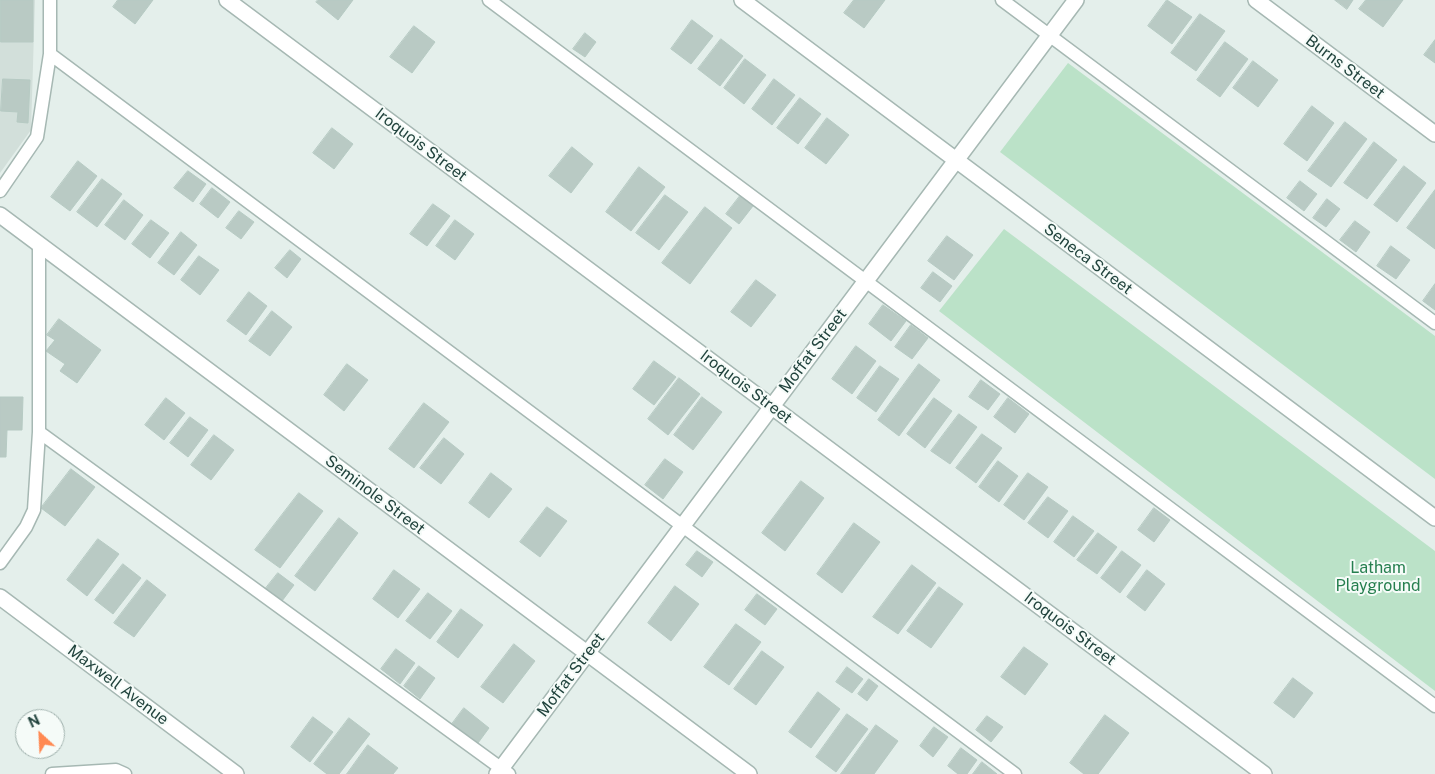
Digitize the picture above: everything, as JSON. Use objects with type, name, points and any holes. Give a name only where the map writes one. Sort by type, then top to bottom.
[{"type":"street","name":"Iroquois Street","points":[[227,0],[1264,774]]},
{"type":"street","name":"Seneca Street","points":[[742,0],[1435,518]]},
{"type":"street","name":"Moffat Street","points":[[503,772],[587,653],[1076,0]]},
{"type":"street","name":"Burns Street","points":[[1256,0],[1435,134]]},
{"type":"street","name":"Seminole Street","points":[[0,215],[749,774]]},
{"type":"street","name":"Maxwell Avenue","points":[[0,597],[236,774]]},
{"type":"lane","points":[[0,191],[38,137],[50,54],[50,0]]},
{"type":"lane","points":[[489,0],[1435,706]]},
{"type":"lane","points":[[1002,0],[1435,323]]},
{"type":"lane","points":[[50,54],[1015,774]]},
{"type":"lane","points":[[0,563],[26,528],[34,510],[39,432],[39,244]]},
{"type":"lane","points":[[39,432],[503,772]]},
{"type":"lane","points":[[52,774],[116,770],[125,774]]},
{"type":"shaded area","points":[[0,0],[35,0],[31,130],[0,173]]},
{"type":"green space","points":[[1068,63],[1435,336],[1435,479],[1000,152]]},
{"type":"green space","name":"Latham Playground","points":[[1004,229],[1435,551],[1435,691],[939,311]]},
{"type":"building","points":[[1,0],[33,0],[33,42],[1,42]]},
{"type":"building","points":[[118,0],[153,0],[135,24],[113,7]]},
{"type":"building","points":[[318,0],[353,0],[338,20],[316,2]]},
{"type":"building","points":[[854,0],[885,0],[864,28],[844,13]]},
{"type":"building","points":[[1167,0],[1192,17],[1172,44],[1148,26]]},
{"type":"building","points":[[1335,0],[1353,0],[1347,9]]},
{"type":"building","points":[[1366,0],[1403,0],[1383,27],[1359,9]]},
{"type":"building","points":[[1200,14],[1225,31],[1196,71],[1171,53]]},
{"type":"building","points":[[692,20],[713,36],[691,64],[671,49]]},
{"type":"building","points":[[414,26],[435,42],[412,73],[390,57]]},
{"type":"building","points":[[585,33],[596,42],[585,57],[573,49]]},
{"type":"building","points":[[721,39],[743,56],[720,86],[698,69]]},
{"type":"building","points":[[1435,40],[1435,63],[1424,55]]},
{"type":"building","points":[[1225,42],[1248,59],[1220,97],[1197,80]]},
{"type":"building","points":[[745,59],[766,75],[744,104],[724,88]]},
{"type":"building","points":[[1253,61],[1278,80],[1258,107],[1233,88]]},
{"type":"building","points":[[3,79],[30,80],[28,123],[17,122],[18,112],[1,111]]},
{"type":"building","points":[[774,79],[795,95],[772,125],[752,109]]},
{"type":"building","points":[[800,98],[821,114],[798,144],[777,128]]},
{"type":"building","points":[[1312,106],[1334,123],[1307,161],[1284,144]]},
{"type":"building","points":[[827,118],[849,135],[826,164],[805,148]]},
{"type":"building","points":[[1345,122],[1367,139],[1331,187],[1308,171]]},
{"type":"building","points":[[332,128],[353,144],[334,169],[313,153]]},
{"type":"building","points":[[1374,142],[1397,160],[1367,199],[1344,183]]},
{"type":"building","points":[[572,147],[593,164],[571,193],[549,176]]},
{"type":"building","points":[[78,161],[97,176],[70,211],[51,197]]},
{"type":"building","points":[[1404,166],[1426,183],[1397,222],[1374,205]]},
{"type":"building","points":[[639,167],[665,187],[631,231],[606,212]]},
{"type":"building","points":[[188,171],[206,184],[193,202],[174,188]]},
{"type":"building","points":[[102,179],[122,194],[97,227],[77,212]]},
{"type":"building","points":[[1300,181],[1317,194],[1304,211],[1287,198]]},
{"type":"building","points":[[212,188],[230,202],[218,218],[200,204]]},
{"type":"building","points":[[1435,190],[1435,249],[1407,228]]},
{"type":"building","points":[[665,195],[688,212],[659,250],[636,233]]},
{"type":"building","points":[[740,196],[753,206],[739,224],[726,214]]},
{"type":"building","points":[[1327,199],[1340,209],[1326,227],[1313,218]]},
{"type":"building","points":[[124,200],[143,215],[125,240],[105,225]]},
{"type":"building","points":[[433,204],[450,216],[427,246],[410,234]]},
{"type":"building","points":[[705,207],[732,228],[690,284],[662,263]]},
{"type":"building","points":[[239,211],[254,222],[241,239],[226,228]]},
{"type":"building","points":[[151,220],[169,233],[150,258],[132,244]]},
{"type":"building","points":[[455,220],[474,234],[455,260],[436,246]]},
{"type":"building","points":[[1355,221],[1370,232],[1356,252],[1340,240]]},
{"type":"building","points":[[181,232],[197,245],[174,275],[158,263]]},
{"type":"building","points":[[947,236],[973,255],[954,280],[928,261]]},
{"type":"building","points":[[1391,246],[1410,260],[1396,279],[1377,266]]},
{"type":"building","points":[[290,250],[301,259],[287,278],[275,268]]},
{"type":"building","points":[[199,256],[219,270],[200,295],[181,280]]},
{"type":"building","points":[[933,272],[952,286],[940,302],[921,288]]},
{"type":"building","points":[[756,280],[776,295],[751,327],[731,312]]},
{"type":"building","points":[[1435,284],[1435,310],[1423,301]]},
{"type":"building","points":[[249,292],[267,306],[246,335],[227,321]]},
{"type":"building","points":[[883,305],[906,321],[891,341],[869,324]]},
{"type":"building","points":[[272,311],[292,327],[270,356],[249,341]]},
{"type":"building","points":[[59,319],[101,350],[77,383],[60,371],[65,364],[46,351],[55,340],[47,335]]},
{"type":"building","points":[[911,325],[928,338],[912,359],[895,347]]},
{"type":"building","points":[[856,346],[876,361],[852,394],[832,379]]},
{"type":"building","points":[[654,361],[676,377],[654,405],[633,389]]},
{"type":"building","points":[[347,364],[368,380],[344,411],[324,395]]},
{"type":"building","points":[[919,364],[940,380],[899,436],[878,420]]},
{"type":"building","points":[[880,366],[899,379],[876,412],[857,398]]},
{"type":"building","points":[[679,378],[700,394],[668,435],[648,419]]},
{"type":"building","points":[[981,380],[1000,394],[988,410],[969,397]]},
{"type":"building","points":[[0,397],[23,397],[22,430],[7,430],[6,457],[0,457]]},
{"type":"building","points":[[702,397],[722,412],[693,450],[674,435]]},
{"type":"building","points":[[166,398],[185,413],[164,440],[145,425]]},
{"type":"building","points":[[934,398],[952,411],[925,448],[907,434]]},
{"type":"building","points":[[1008,398],[1029,414],[1015,433],[994,417]]},
{"type":"building","points":[[424,403],[449,422],[414,468],[389,449]]},
{"type":"building","points":[[959,414],[977,427],[950,464],[931,451]]},
{"type":"building","points":[[190,417],[208,430],[188,457],[170,443]]},
{"type":"building","points":[[982,434],[1002,448],[976,483],[956,468]]},
{"type":"building","points":[[214,435],[234,450],[211,480],[191,465]]},
{"type":"building","points":[[444,438],[464,454],[441,484],[420,468]]},
{"type":"building","points":[[665,459],[683,472],[663,499],[645,485]]},
{"type":"building","points":[[998,461],[1018,476],[999,502],[979,487]]},
{"type":"building","points":[[71,469],[95,487],[65,526],[41,508]]},
{"type":"building","points":[[491,473],[512,489],[489,518],[469,503]]},
{"type":"building","points":[[1028,473],[1048,487],[1024,520],[1004,505]]},
{"type":"building","points":[[801,481],[824,498],[785,551],[762,533]]},
{"type":"building","points":[[299,493],[323,511],[280,568],[255,550]]},
{"type":"building","points":[[1048,497],[1068,511],[1048,538],[1028,523]]},
{"type":"building","points":[[547,507],[567,521],[540,557],[520,542]]},
{"type":"building","points":[[1154,508],[1170,520],[1154,542],[1138,530]]},
{"type":"building","points":[[1073,516],[1094,531],[1074,557],[1054,542]]},
{"type":"building","points":[[339,518],[358,533],[315,591],[295,576]]},
{"type":"building","points":[[854,523],[880,542],[842,593],[817,574]]},
{"type":"building","points":[[1098,533],[1117,547],[1097,574],[1077,560]]},
{"type":"building","points":[[98,539],[119,554],[87,596],[67,580]]},
{"type":"building","points":[[697,551],[713,562],[702,577],[686,565]]},
{"type":"building","points":[[1122,551],[1141,565],[1120,593],[1101,578]]},
{"type":"building","points":[[123,564],[141,578],[113,614],[95,600]]},
{"type":"building","points":[[912,565],[936,583],[898,634],[873,617]]},
{"type":"building","points":[[394,570],[420,589],[398,618],[373,599]]},
{"type":"building","points":[[1147,570],[1165,584],[1145,611],[1127,597]]},
{"type":"building","points":[[278,573],[294,585],[282,601],[266,588]]},
{"type":"building","points":[[147,580],[166,595],[134,637],[114,623]]},
{"type":"building","points":[[675,586],[699,604],[671,641],[648,623]]},
{"type":"building","points":[[939,587],[963,604],[931,648],[907,631]]},
{"type":"building","points":[[428,593],[452,611],[430,639],[406,621]]},
{"type":"building","points":[[757,594],[777,609],[765,625],[745,610]]},
{"type":"building","points":[[461,609],[483,625],[458,658],[437,642]]},
{"type":"building","points":[[736,624],[761,642],[729,685],[704,667]]},
{"type":"building","points":[[514,644],[535,661],[503,703],[481,687]]},
{"type":"building","points":[[1024,647],[1048,664],[1025,695],[1001,677]]},
{"type":"building","points":[[396,649],[415,663],[400,684],[381,669]]},
{"type":"building","points":[[762,651],[784,667],[756,705],[734,689]]},
{"type":"building","points":[[419,666],[435,678],[420,699],[404,686]]},
{"type":"building","points":[[847,667],[863,679],[852,693],[836,682]]},
{"type":"building","points":[[1293,678],[1313,693],[1294,718],[1274,703]]},
{"type":"building","points":[[869,679],[878,686],[867,701],[858,694]]},
{"type":"building","points":[[818,692],[840,709],[811,748],[789,732]]},
{"type":"building","points":[[464,708],[489,728],[478,743],[452,724]]},
{"type":"building","points":[[847,714],[868,729],[836,772],[816,757]]},
{"type":"building","points":[[1105,715],[1129,733],[1098,774],[1084,774],[1070,763]]},
{"type":"building","points":[[987,716],[1003,727],[991,742],[976,730]]},
{"type":"building","points":[[313,717],[333,732],[310,762],[291,747]]},
{"type":"building","points":[[349,718],[370,734],[339,774],[327,774],[314,764]]},
{"type":"building","points":[[876,725],[898,741],[874,774],[841,774]]},
{"type":"building","points":[[934,727],[948,737],[933,757],[920,746]]},
{"type":"building","points":[[368,745],[398,768],[393,774],[347,774]]},
{"type":"building","points":[[961,748],[977,760],[967,774],[958,774],[948,766]]},
{"type":"building","points":[[982,762],[997,774],[973,774]]}]
